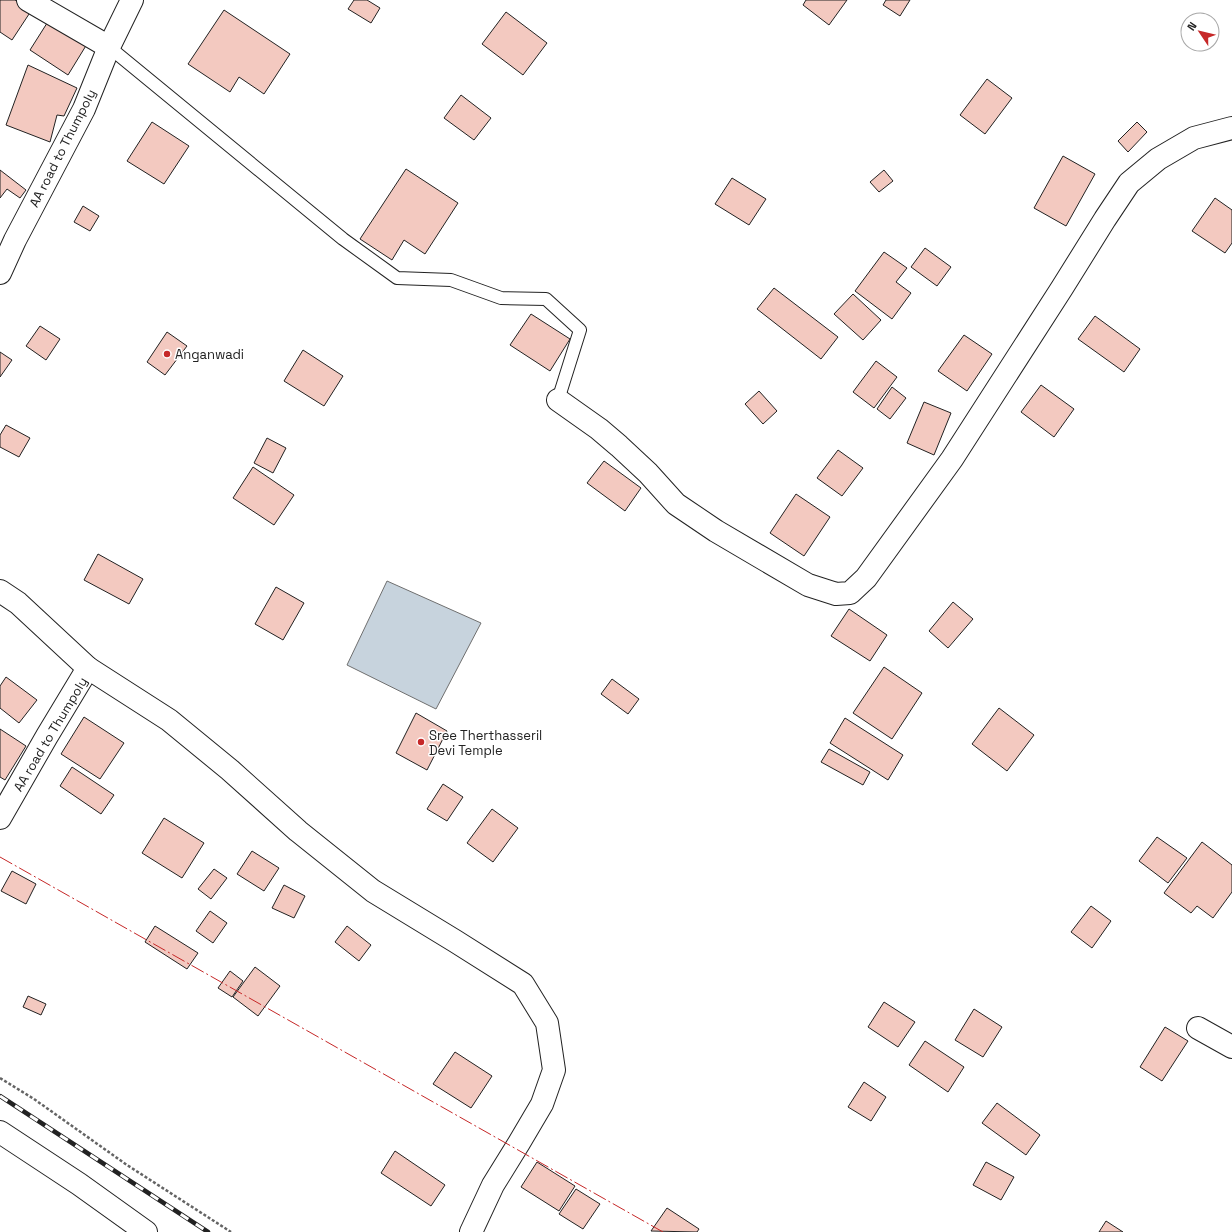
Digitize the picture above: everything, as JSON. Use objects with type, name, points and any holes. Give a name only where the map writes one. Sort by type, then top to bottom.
[{"type":"street","points":[[28,0],[109,47]]},
{"type":"street","name":"AA road to Thumpoly","points":[[0,273],[15,240],[84,109],[109,47],[132,0]]},
{"type":"street","points":[[558,400],[599,429],[619,446],[648,473],[676,504],[716,531],[808,585],[836,594],[850,593],[866,578],[952,459],[1129,183],[1158,159],[1194,138],[1232,128]]},
{"type":"street","name":"AA road to Thumpoly","points":[[0,591],[18,603],[88,668],[0,818]]},
{"type":"street","points":[[88,668],[169,720],[230,770],[298,831],[373,891],[455,940],[523,984],[547,1023],[554,1070],[542,1104],[493,1185],[471,1232]]},
{"type":"street","points":[[1198,1028],[1232,1047]]},
{"type":"street","points":[[0,1132],[80,1184],[146,1232]]},
{"type":"lane","points":[[109,47],[343,239],[397,278],[451,280],[501,298],[546,299],[580,330],[558,400]]},
{"type":"path","points":[[0,1078],[34,1099],[127,1165],[231,1232]]},
{"type":"shaded area","points":[[387,581],[481,623],[436,709],[347,665]]},
{"type":"building","points":[[0,0],[15,0],[31,11],[12,40],[0,32]]},
{"type":"building","points":[[354,0],[367,0],[380,8],[371,23],[348,9]]},
{"type":"building","points":[[806,0],[847,0],[829,25],[803,5]]},
{"type":"building","points":[[886,0],[910,0],[900,16],[883,5]]},
{"type":"building","points":[[224,10],[290,54],[264,94],[239,77],[230,92],[188,64]]},
{"type":"building","points":[[506,12],[547,43],[523,75],[482,44]]},
{"type":"building","points":[[49,20],[87,44],[68,75],[30,50]]},
{"type":"building","points":[[28,65],[77,88],[64,116],[57,115],[50,142],[6,125]]},
{"type":"building","points":[[987,79],[1012,98],[985,134],[960,115]]},
{"type":"building","points":[[461,95],[491,118],[474,140],[444,118]]},
{"type":"building","points":[[152,122],[189,146],[164,184],[127,161]]},
{"type":"building","points":[[1137,122],[1147,132],[1128,152],[1118,141]]},
{"type":"building","points":[[1063,156],[1095,174],[1066,226],[1034,208]]},
{"type":"building","points":[[406,169],[458,203],[425,254],[404,240],[392,260],[360,239]]},
{"type":"building","points":[[0,170],[26,190],[20,198],[7,189],[0,198]]},
{"type":"building","points":[[884,170],[893,181],[879,192],[870,182]]},
{"type":"building","points":[[732,178],[766,199],[749,225],[715,204]]},
{"type":"building","points":[[1215,198],[1232,210],[1232,243],[1225,253],[1192,231]]},
{"type":"building","points":[[83,206],[99,216],[90,231],[74,222]]},
{"type":"building","points":[[925,248],[951,267],[937,286],[911,267]]},
{"type":"building","points":[[884,252],[907,268],[896,282],[911,293],[892,319],[855,291]]},
{"type":"building","points":[[774,288],[838,337],[821,359],[757,309]]},
{"type":"building","points":[[853,294],[881,320],[863,340],[834,314]]},
{"type":"building","points":[[531,314],[570,339],[550,371],[510,345]]},
{"type":"building","points":[[1095,316],[1140,349],[1124,372],[1078,339]]},
{"type":"building","points":[[40,326],[60,339],[46,360],[26,346]]},
{"type":"building","name":"Anganwadi","points":[[167,332],[187,346],[165,375],[147,362]]},
{"type":"building","points":[[964,335],[992,354],[967,391],[938,371]]},
{"type":"building","points":[[303,350],[343,376],[324,406],[284,381]]},
{"type":"building","points":[[0,352],[12,360],[0,377]]},
{"type":"building","points":[[876,361],[897,377],[874,408],[853,392]]},
{"type":"building","points":[[1041,385],[1074,409],[1054,437],[1021,412]]},
{"type":"building","points":[[892,387],[906,398],[890,419],[877,409]]},
{"type":"building","points":[[759,391],[777,411],[763,424],[745,404]]},
{"type":"building","points":[[924,402],[951,413],[934,455],[907,443]]},
{"type":"building","points":[[6,425],[30,438],[19,457],[0,447],[0,435]]},
{"type":"building","points":[[267,438],[286,448],[273,473],[254,463]]},
{"type":"building","points":[[838,450],[863,468],[842,496],[817,478]]},
{"type":"building","points":[[604,461],[641,488],[625,511],[587,483]]},
{"type":"building","points":[[253,467],[294,495],[274,525],[233,498]]},
{"type":"building","points":[[796,494],[830,517],[804,556],[770,533]]},
{"type":"building","points":[[98,554],[143,579],[129,604],[84,580]]},
{"type":"building","points":[[276,587],[304,603],[283,640],[255,624]]},
{"type":"building","points":[[953,602],[973,619],[948,648],[929,631]]},
{"type":"building","points":[[849,609],[887,635],[870,661],[831,636]]},
{"type":"building","points":[[884,667],[922,693],[892,739],[853,713]]},
{"type":"building","points":[[6,677],[37,700],[19,723],[0,708],[0,686]]},
{"type":"building","points":[[612,679],[639,699],[628,714],[601,694]]},
{"type":"building","points":[[999,708],[1034,735],[1007,771],[972,744]]},
{"type":"building","name":"Sree Therthasseril Devi Temple","points":[[416,713],[447,731],[427,770],[396,753]]},
{"type":"building","points":[[84,717],[124,743],[100,779],[61,754]]},
{"type":"building","points":[[845,718],[903,755],[888,780],[830,743]]},
{"type":"building","points":[[0,729],[26,746],[5,780],[0,777]]},
{"type":"building","points":[[829,749],[870,772],[863,785],[821,762]]},
{"type":"building","points":[[72,767],[114,795],[101,814],[60,786]]},
{"type":"building","points":[[443,784],[463,797],[447,821],[427,809]]},
{"type":"building","points":[[492,809],[518,828],[493,862],[467,843]]},
{"type":"building","points":[[164,818],[204,843],[182,878],[142,853]]},
{"type":"building","points":[[1157,837],[1187,858],[1168,883],[1139,861]]},
{"type":"building","points":[[1202,842],[1232,865],[1232,892],[1213,918],[1197,906],[1191,913],[1164,893]]},
{"type":"building","points":[[252,851],[279,868],[264,891],[237,874]]},
{"type":"building","points":[[214,869],[227,878],[211,899],[198,889]]},
{"type":"building","points":[[12,871],[36,884],[26,904],[1,891]]},
{"type":"building","points":[[284,885],[305,896],[294,918],[272,908]]},
{"type":"building","points":[[1091,906],[1111,921],[1092,948],[1071,932]]},
{"type":"building","points":[[210,911],[227,923],[213,943],[196,931]]},
{"type":"building","points":[[155,926],[198,953],[187,969],[145,942]]},
{"type":"building","points":[[347,926],[371,945],[359,961],[335,942]]},
{"type":"building","points":[[255,967],[280,986],[258,1016],[233,997]]},
{"type":"building","points":[[230,971],[243,981],[232,997],[218,988]]},
{"type":"building","points":[[28,996],[46,1004],[41,1015],[23,1007]]},
{"type":"building","points":[[884,1002],[915,1022],[898,1047],[868,1027]]},
{"type":"building","points":[[974,1009],[1002,1027],[983,1057],[955,1040]]},
{"type":"building","points":[[1165,1027],[1188,1041],[1162,1081],[1140,1067]]},
{"type":"building","points":[[925,1041],[964,1067],[948,1092],[909,1065]]},
{"type":"building","points":[[455,1052],[492,1076],[471,1108],[433,1084]]},
{"type":"building","points":[[864,1082],[886,1097],[871,1121],[848,1107]]},
{"type":"building","points":[[997,1103],[1040,1135],[1026,1155],[982,1123]]},
{"type":"building","points":[[395,1151],[445,1185],[431,1206],[381,1173]]},
{"type":"building","points":[[537,1162],[575,1186],[559,1211],[521,1187]]},
{"type":"building","points":[[986,1162],[1014,1177],[1001,1200],[973,1185]]},
{"type":"building","points":[[576,1189],[600,1204],[583,1229],[559,1214]]},
{"type":"building","points":[[667,1208],[699,1229],[697,1232],[651,1231]]},
{"type":"building","points":[[1106,1221],[1123,1232],[1099,1232]]},
{"type":"railway","points":[[0,1096],[208,1232]]},
{"type":"power","points":[[0,857],[663,1232]]},
{"type":"place","name":"Anganwadi","points":[[167,354]]},
{"type":"place","name":"Sree Therthasseril Devi Temple","points":[[421,742]]}]
